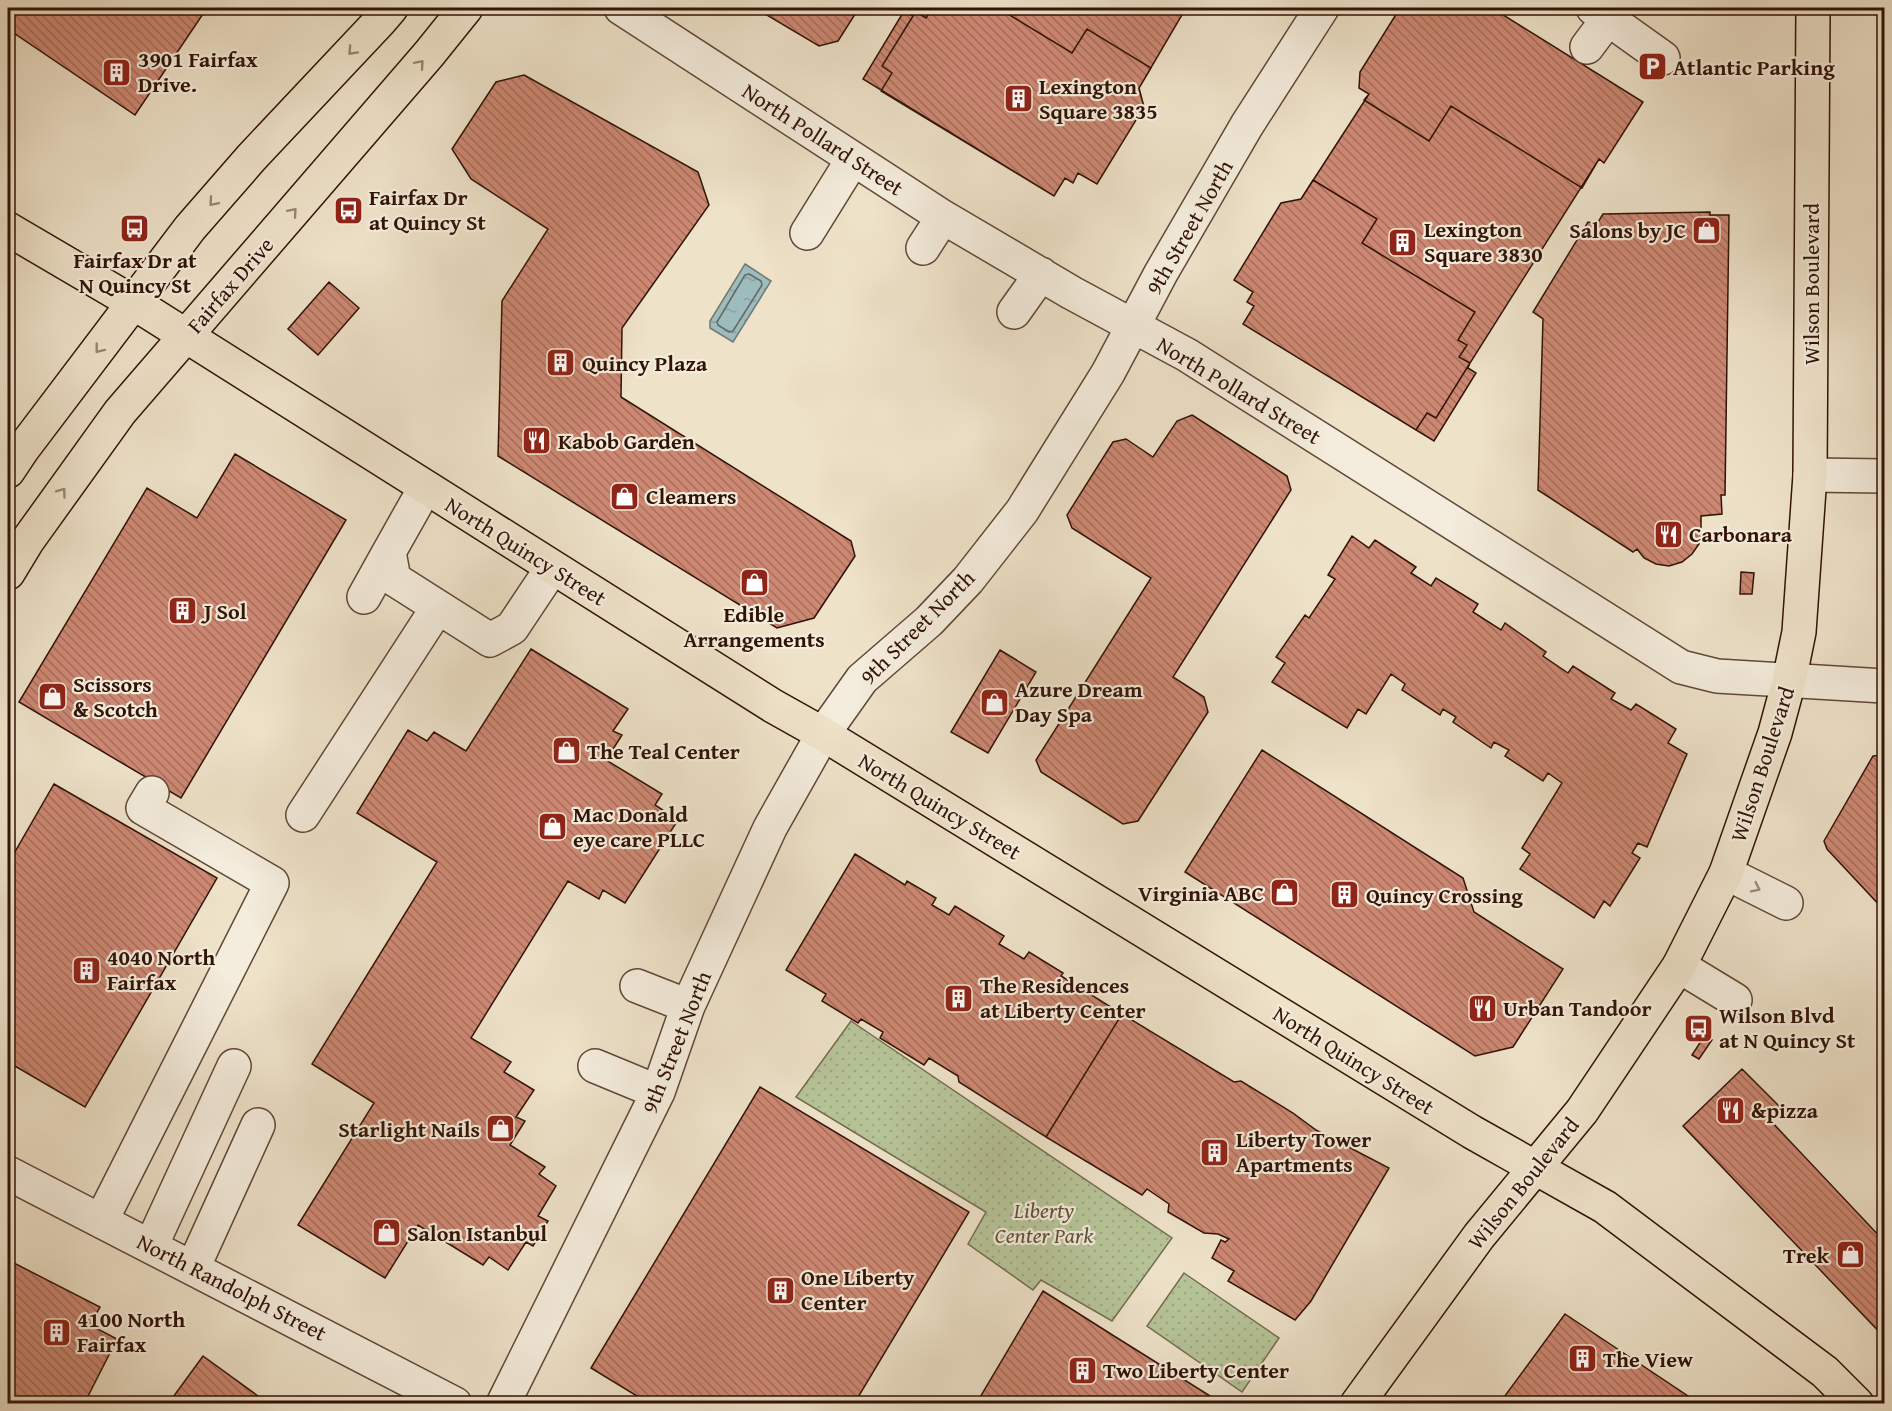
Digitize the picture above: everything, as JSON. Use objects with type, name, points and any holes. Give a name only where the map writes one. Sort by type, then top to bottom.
[{"type":"main road","points":[[8,471],[190,228],[251,158],[391,8]]},
{"type":"main road","name":"Fairfax Drive","points":[[8,573],[28,540],[120,412],[429,54],[466,8]]},
{"type":"main road","name":"Wilson Boulevard","points":[[1357,1404],[1479,1236],[1582,1111],[1679,966],[1726,873],[1775,733],[1790,681],[1799,632],[1810,475],[1813,8]]},
{"type":"main road","name":"North Quincy Street","points":[[8,229],[134,303],[773,706],[823,734],[1472,1132],[1605,1207],[1825,1372],[1857,1404]]},
{"type":"street","name":"North Pollard Street","points":[[621,8],[943,217],[1197,361],[1681,667],[1716,675],[1884,686]]},
{"type":"street","name":"9th Street North","points":[[503,1404],[658,1092],[688,1006],[770,828],[823,734],[862,679],[928,621],[968,580],[1022,511],[1108,373],[1161,273],[1247,125],[1322,8]]},
{"type":"street","points":[[1587,47],[1601,13],[1663,57]]},
{"type":"street","points":[[807,233],[853,159]]},
{"type":"street","points":[[923,248],[943,217]]},
{"type":"street","points":[[1014,312],[1041,274]]},
{"type":"street","points":[[1810,475],[1884,476]]},
{"type":"street","points":[[364,597],[425,488]]},
{"type":"street","points":[[389,552],[394,579],[490,640],[512,628],[552,568]]},
{"type":"street","points":[[303,815],[438,607]]},
{"type":"street","points":[[101,1221],[272,883],[143,808],[152,793]]},
{"type":"street","points":[[1726,873],[1786,903]]},
{"type":"street","points":[[1679,966],[1735,1000]]},
{"type":"street","points":[[637,986],[688,1006]]},
{"type":"street","points":[[151,1246],[234,1066]]},
{"type":"street","points":[[595,1066],[658,1092]]},
{"type":"street","points":[[193,1268],[258,1125]]},
{"type":"street","name":"North Randolph Street","points":[[8,1173],[455,1404]]},
{"type":"green space","name":"Liberty Center Park","points":[[851,1021],[1172,1238],[1112,1321],[1041,1280],[1033,1290],[968,1244],[986,1212],[796,1097]]},
{"type":"green space","points":[[1184,1273],[1279,1338],[1242,1392],[1147,1326]]},
{"type":"water","points":[[745,264],[771,281],[733,342],[710,328],[710,321]]},
{"type":"building","name":"3901 Fairfax Drive.","points":[[8,8],[207,8],[135,115],[8,29]]},
{"type":"building","points":[[755,8],[859,8],[838,41],[819,46]]},
{"type":"building","name":"Lexington Square 3835","points":[[918,8],[1186,8],[1139,88],[1144,107],[1097,184],[1078,173],[1073,183],[1065,178],[1054,196],[863,79],[904,11],[913,16]]},
{"type":"building","name":"Lexington Square 3835","points":[[933,8],[942,12],[945,8],[998,8],[1072,53],[1087,29],[1151,68],[1139,88],[1144,107],[1097,184],[1078,173],[1073,183],[1065,178],[1054,196],[881,91],[892,73],[882,66],[913,16],[916,12],[926,18]]},
{"type":"building","name":"Lexington Square 3830","points":[[1400,8],[1492,8],[1643,102],[1604,163],[1599,159],[1470,363],[1468,368],[1476,373],[1434,441],[1243,324],[1254,306],[1247,302],[1253,292],[1234,280],[1281,203],[1301,199],[1369,94],[1359,88],[1360,72]]},
{"type":"building","points":[[1400,8],[1492,8],[1643,102],[1604,163],[1599,159],[1582,188],[1451,106],[1429,141],[1364,100],[1369,94],[1359,88],[1360,72]]},
{"type":"building","points":[[1884,66],[1884,200],[1880,200]]},
{"type":"building","name":"Quincy Plaza","points":[[524,75],[698,172],[709,205],[622,328],[621,397],[851,541],[855,556],[814,618],[777,628],[498,456],[502,301],[548,229],[471,179],[452,149],[496,82]]},
{"type":"building","points":[[1313,180],[1377,219],[1362,243],[1475,312],[1458,340],[1467,345],[1459,357],[1470,363],[1436,418],[1427,413],[1416,430],[1243,324],[1254,306],[1247,302],[1253,292],[1234,280],[1281,203],[1301,199]]},
{"type":"building","points":[[1710,212],[1710,215],[1729,215],[1725,495],[1721,495],[1722,514],[1701,516],[1699,544],[1692,554],[1682,562],[1669,566],[1656,564],[1644,558],[1637,549],[1633,552],[1538,490],[1543,319],[1533,312],[1588,222],[1597,224],[1603,214]]},
{"type":"building","points":[[329,282],[359,308],[318,355],[288,329]]},
{"type":"building","points":[[1192,415],[1287,476],[1291,490],[1173,677],[1204,697],[1208,712],[1138,821],[1123,824],[1041,772],[1036,760],[1151,578],[1072,528],[1067,515],[1113,442],[1126,439],[1153,457],[1177,421]]},
{"type":"building","name":"J Sol","points":[[235,454],[346,520],[181,798],[19,702],[147,488],[197,518]]},
{"type":"building","points":[[1352,536],[1369,548],[1375,540],[1416,567],[1411,573],[1431,586],[1436,578],[1478,604],[1473,612],[1501,630],[1505,623],[1546,652],[1543,656],[1568,673],[1573,666],[1615,693],[1611,699],[1631,710],[1636,704],[1676,729],[1668,743],[1687,754],[1647,847],[1638,843],[1632,853],[1640,858],[1610,906],[1604,901],[1594,918],[1520,869],[1530,854],[1522,848],[1562,783],[1548,773],[1543,781],[1505,756],[1509,750],[1494,742],[1491,748],[1453,722],[1456,717],[1443,709],[1440,715],[1402,690],[1405,684],[1391,674],[1366,714],[1358,709],[1347,728],[1272,682],[1285,663],[1276,657],[1305,615],[1309,618],[1335,579],[1328,575]]},
{"type":"building","points":[[1741,572],[1754,573],[1752,594],[1740,594]]},
{"type":"building","points":[[531,649],[628,709],[613,731],[622,735],[606,760],[662,794],[655,805],[678,820],[625,903],[603,890],[599,899],[568,881],[471,1038],[511,1062],[504,1072],[534,1090],[516,1117],[525,1121],[510,1145],[545,1167],[539,1174],[556,1186],[538,1216],[548,1221],[533,1246],[526,1242],[508,1270],[489,1257],[483,1265],[418,1225],[385,1278],[298,1225],[374,1103],[312,1064],[437,862],[357,813],[408,730],[427,741],[434,732],[466,751]]},
{"type":"building","name":"Azure Dream Day Spa","points":[[1000,650],[1036,672],[988,753],[951,732]]},
{"type":"building","name":"Quincy Crossing","points":[[1262,750],[1463,878],[1474,912],[1563,969],[1513,1047],[1475,1056],[1185,872]]},
{"type":"building","points":[[1884,755],[1884,910],[1827,849],[1824,841],[1873,756]]},
{"type":"building","name":"4040 North Fairfax","points":[[54,784],[217,878],[85,1107],[8,1062],[8,864]]},
{"type":"building","name":"The Residences at Liberty Center","points":[[855,854],[905,885],[907,881],[936,898],[932,905],[949,915],[955,906],[1004,936],[999,944],[1024,959],[1029,952],[1063,973],[1061,976],[1122,1014],[1046,1137],[959,1082],[958,1076],[929,1058],[924,1065],[880,1038],[883,1032],[861,1019],[858,1023],[822,1001],[826,994],[786,970]]},
{"type":"building","name":"Liberty Tower Apartments","points":[[1122,1014],[1234,1082],[1241,1081],[1316,1130],[1389,1168],[1311,1301],[1295,1320],[1228,1281],[1234,1271],[1212,1258],[1221,1240],[1225,1242],[1229,1239],[1218,1234],[1204,1233],[1168,1212],[1169,1204],[1147,1189],[1142,1195],[1046,1137]]},
{"type":"building","points":[[1705,1035],[1712,1040],[1699,1059],[1692,1055]]},
{"type":"building","points":[[1742,1069],[1781,1108],[1770,1120],[1884,1241],[1884,1337],[1683,1126]]},
{"type":"building","name":"One Liberty Center","points":[[760,1087],[969,1212],[854,1404],[650,1404],[591,1368]]},
{"type":"building","name":"4100 North Fairfax","points":[[8,1260],[100,1307],[90,1325],[117,1339],[84,1404],[8,1404]]},
{"type":"building","name":"Two Liberty Center","points":[[1043,1291],[1114,1336],[1223,1404],[976,1404]]},
{"type":"building","name":"The View","points":[[1565,1314],[1700,1404],[1499,1404]]},
{"type":"building","points":[[203,1356],[269,1404],[168,1404]]},
{"type":"place","name":"Atlantic Parking","points":[[1652,67]]},
{"type":"place","name":"3901 Fairfax Drive.","points":[[117,72]]},
{"type":"place","name":"Lexington Square 3835","points":[[1018,99]]},
{"type":"place","name":"Fairfax Dr at Quincy St","points":[[348,210]]},
{"type":"place","name":"Fairfax Dr at N Quincy St","points":[[135,228]]},
{"type":"place","name":"Salons by JC","points":[[1707,230]]},
{"type":"place","name":"Lexington Square 3830","points":[[1403,242]]},
{"type":"place","name":"Quincy Plaza","points":[[561,363]]},
{"type":"place","name":"Kabob Garden","points":[[537,441]]},
{"type":"place","name":"Cleamers","points":[[625,496]]},
{"type":"place","name":"Carbonara","points":[[1668,534]]},
{"type":"place","name":"Edible Arrangements","points":[[754,582]]},
{"type":"place","name":"J Sol","points":[[183,611]]},
{"type":"place","name":"Scissors & Scotch","points":[[52,697]]},
{"type":"place","name":"Azure Dream Day Spa","points":[[994,702]]},
{"type":"place","name":"The Teal Center","points":[[566,751]]},
{"type":"place","name":"Mac Donald eye care PLLC","points":[[552,827]]},
{"type":"place","name":"Virginia ABC","points":[[1285,893]]},
{"type":"place","name":"Quincy Crossing","points":[[1345,895]]},
{"type":"place","name":"4040 North Fairfax","points":[[86,970]]},
{"type":"place","name":"The Residences at Liberty Center","points":[[959,998]]},
{"type":"place","name":"Urban Tandoor","points":[[1482,1008]]},
{"type":"place","name":"Wilson Blvd at N Quincy St","points":[[1698,1028]]},
{"type":"place","name":"&pizza","points":[[1730,1110]]},
{"type":"place","name":"Starlight Nails","points":[[501,1129]]},
{"type":"place","name":"Liberty Tower Apartments","points":[[1215,1152]]},
{"type":"place","name":"Salon Istanbul","points":[[386,1233]]},
{"type":"place","name":"Trek","points":[[1850,1255]]},
{"type":"place","name":"One Liberty Center","points":[[780,1290]]},
{"type":"place","name":"4100 North Fairfax","points":[[56,1332]]},
{"type":"place","name":"The View","points":[[1582,1359]]},
{"type":"place","name":"Two Liberty Center","points":[[1082,1370]]}]
